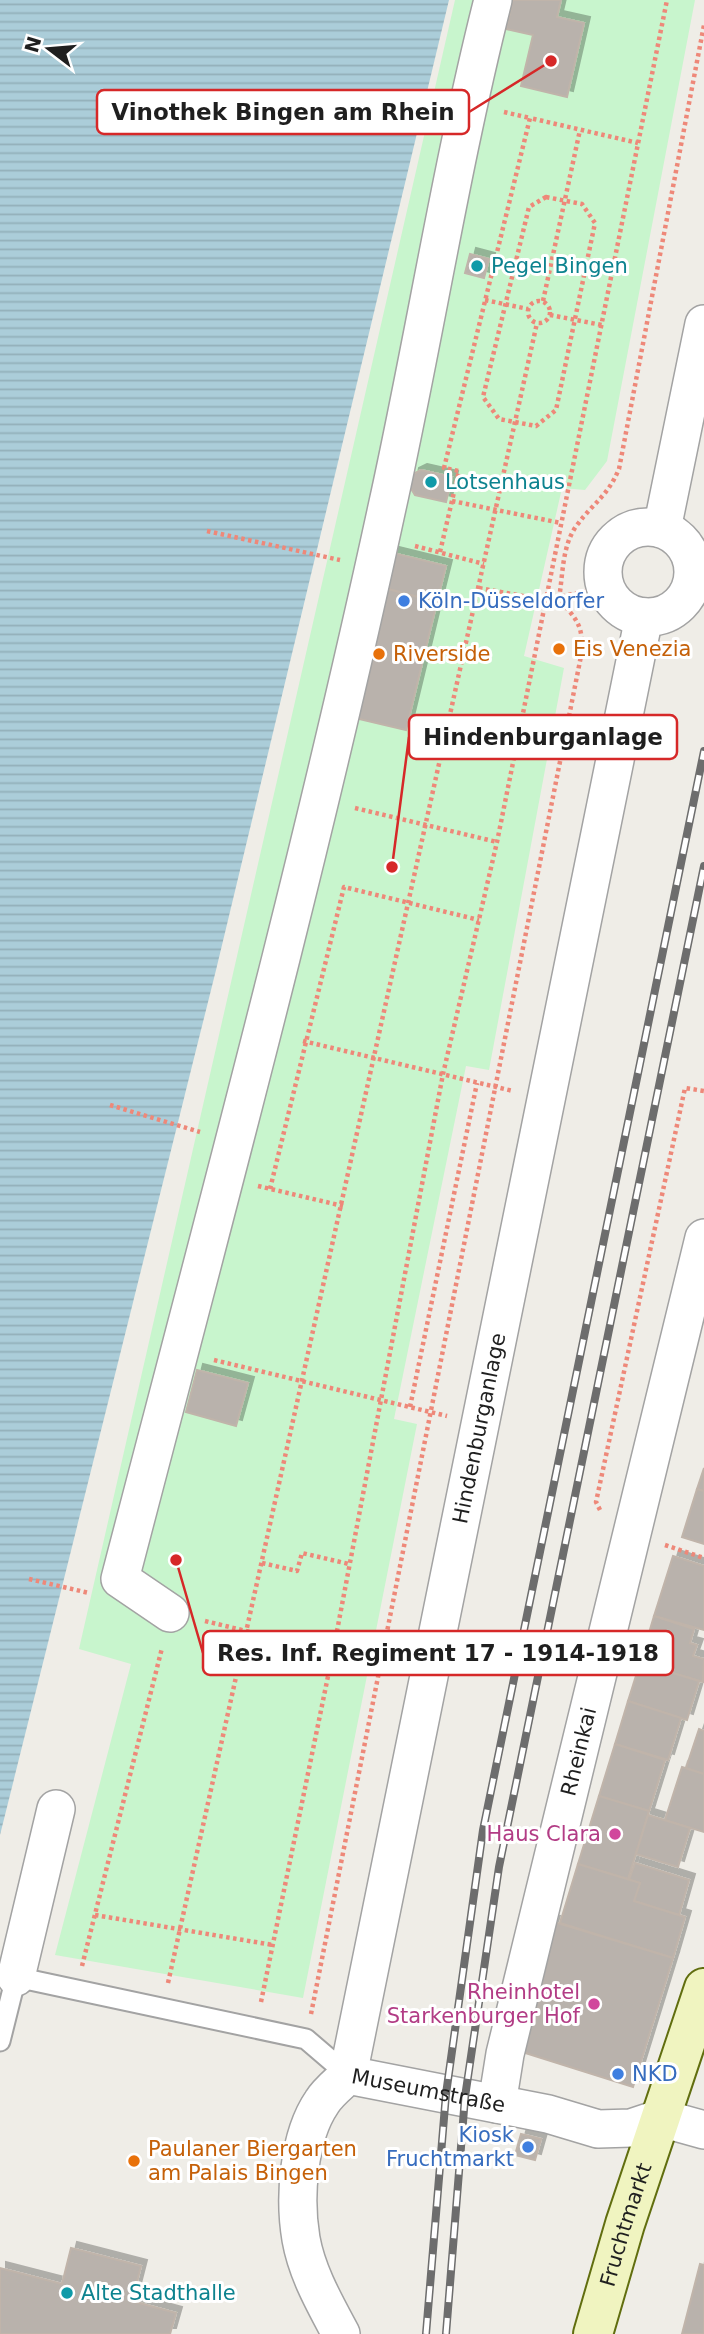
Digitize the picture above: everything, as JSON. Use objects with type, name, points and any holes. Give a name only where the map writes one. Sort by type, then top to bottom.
[{"type":"main road","name":"Fruchtmarkt","points":[[593,2334],[625,2224],[704,1988]]},
{"type":"street","points":[[170,1613],[120,1579],[225,1179],[380,537],[467,104],[493,0]]},
{"type":"street","points":[[662,529],[704,324]]},
{"type":"street","points":[[641,528],[662,529],[686,546],[694,574],[683,601],[672,611],[644,617],[620,608],[606,587],[605,559],[621,536],[641,528]]},
{"type":"street","name":"Hindenburganlage","points":[[348,2075],[644,617]]},
{"type":"street","name":"Rheinkai","points":[[497,2104],[505,2054],[704,1238]]},
{"type":"street","points":[[16,1977],[56,1809]]},
{"type":"street","name":"Museumstraße","points":[[341,2334],[311,2273],[301,2239],[300,2180],[306,2138],[322,2101],[348,2075],[497,2104],[607,2130],[631,2128],[661,2118]]},
{"type":"street","points":[[661,2118],[704,2130]]},
{"type":"lane","points":[[0,2041],[16,1977],[306,2039],[348,2075]]},
{"type":"path","points":[[256,2028],[333,1653],[443,1074],[498,842],[667,0]]},
{"type":"path","points":[[306,2039],[582,656],[583,633],[576,618],[559,598],[566,545],[576,527],[610,491],[619,469],[704,25]]},
{"type":"path","points":[[440,552],[458,471],[444,468],[530,118],[638,143]]},
{"type":"path","points":[[543,302],[580,130]]},
{"type":"path","points":[[546,197],[582,204],[596,223],[556,411],[536,426],[499,419],[483,397],[505,304],[529,207],[546,197]]},
{"type":"path","points":[[485,300],[528,309]]},
{"type":"path","points":[[543,302],[550,308],[550,314],[547,320],[537,323],[528,317],[528,309],[532,303],[543,302]]},
{"type":"path","points":[[550,314],[602,325]]},
{"type":"path","points":[[163,2009],[376,1059],[537,323]]},
{"type":"path","points":[[452,501],[561,523]]},
{"type":"path","points":[[207,531],[325,555]]},
{"type":"path","points":[[380,537],[484,564]]},
{"type":"path","points":[[479,588],[545,600],[606,587]]},
{"type":"path","points":[[318,799],[498,842]]},
{"type":"path","points":[[270,1189],[344,887],[480,920]]},
{"type":"path","points":[[261,1031],[496,1087]]},
{"type":"path","points":[[180,1352],[410,1407],[477,1083]]},
{"type":"path","points":[[596,1502],[685,1088],[704,1091]]},
{"type":"path","points":[[110,1105],[214,1136]]},
{"type":"path","points":[[225,1179],[343,1206]]},
{"type":"path","points":[[262,1563],[297,1571],[302,1553],[349,1564]]},
{"type":"path","points":[[29,1579],[97,1595],[120,1579]]},
{"type":"path","points":[[76,1990],[170,1613],[371,1662]]},
{"type":"path","points":[[95,1915],[273,1945]]},
{"type":"green space","points":[[455,0],[695,0],[607,461],[585,490],[562,488],[524,656],[564,668],[489,1070],[466,1066],[394,1419],[417,1424],[303,1998],[55,1955],[131,1664],[79,1649]]},
{"type":"water","points":[[0,0],[449,0],[216,970],[0,1835]]},
{"type":"building","points":[[513,0],[561,0],[557,17],[584,23],[567,97],[521,86],[533,35],[506,29]]},
{"type":"building","name":"Pegel Bingen","points":[[470,254],[489,259],[484,278],[465,273]]},
{"type":"building","name":"Lotsenhaus","points":[[421,470],[452,477],[446,502],[415,495],[410,487],[413,474]]},
{"type":"building","points":[[393,553],[446,566],[437,602],[384,588]]},
{"type":"building","points":[[384,588],[437,602],[406,730],[355,718]]},
{"type":"building","points":[[197,1370],[248,1383],[236,1426],[186,1412]]},
{"type":"building","points":[[704,1468],[704,1491],[697,1489]]},
{"type":"building","points":[[697,1489],[704,1491],[704,1544],[682,1537]]},
{"type":"building","points":[[673,1556],[704,1566],[704,1630],[654,1616]]},
{"type":"building","points":[[654,1616],[694,1629],[690,1643],[697,1645],[693,1656],[704,1659],[703,1682],[640,1663]]},
{"type":"building","points":[[640,1663],[699,1681],[687,1720],[628,1701]]},
{"type":"building","points":[[628,1701],[681,1718],[668,1760],[615,1744]]},
{"type":"building","points":[[699,1729],[704,1731],[704,1774],[686,1768]]},
{"type":"building","points":[[615,1744],[665,1760],[649,1811],[599,1796]]},
{"type":"building","points":[[682,1767],[704,1774],[704,1832],[665,1820]]},
{"type":"building","name":"Haus Clara","points":[[599,1796],[649,1811],[628,1879],[578,1864]]},
{"type":"building","points":[[648,1815],[690,1828],[678,1867],[636,1854]]},
{"type":"building","points":[[635,1863],[689,1880],[679,1915],[634,1901],[640,1883],[629,1880]]},
{"type":"building","points":[[578,1864],[640,1883],[634,1901],[685,1917],[673,1958],[560,1923]]},
{"type":"building","name":"Rheinhotel Starkenburger Hof","points":[[554,1922],[673,1958],[633,2087],[516,2050]]},
{"type":"building","name":"Kiosk Fruchtmarkt","points":[[521,2134],[541,2139],[535,2160],[515,2155]]},
{"type":"building","name":"Alte Stadthalle","points":[[71,2248],[141,2266],[132,2301],[176,2313],[170,2334],[0,2334],[0,2268],[62,2284]]},
{"type":"building","points":[[700,2264],[704,2265],[704,2334],[682,2334]]},
{"type":"railway","points":[[426,2334],[446,2094],[483,1830],[704,751]]},
{"type":"railway","points":[[446,2334],[465,2097],[499,1867],[704,866]]},
{"type":"place","name":"Vinothek Bingen am Rhein","points":[[551,61]]},
{"type":"place","name":"Pegel Bingen","points":[[477,266]]},
{"type":"place","name":"Lotsenhaus","points":[[431,482]]},
{"type":"place","name":"Köln-Düsseldorfer","points":[[404,601]]},
{"type":"place","name":"Eis Venezia","points":[[559,649]]},
{"type":"place","name":"Riverside","points":[[379,654]]},
{"type":"place","name":"Hindenburganlage","points":[[392,867]]},
{"type":"place","name":"Res. Inf. Regiment 17 - 1914-1918","points":[[176,1560]]},
{"type":"place","name":"Haus Clara","points":[[615,1834]]},
{"type":"place","name":"Rheinhotel Starkenburger Hof","points":[[594,2004]]},
{"type":"place","name":"NKD","points":[[618,2074]]},
{"type":"place","name":"Kiosk Fruchtmarkt","points":[[528,2147]]},
{"type":"place","name":"Paulaner Biergarten am Palais Bingen","points":[[134,2161]]},
{"type":"place","name":"Alte Stadthalle","points":[[67,2293]]}]
